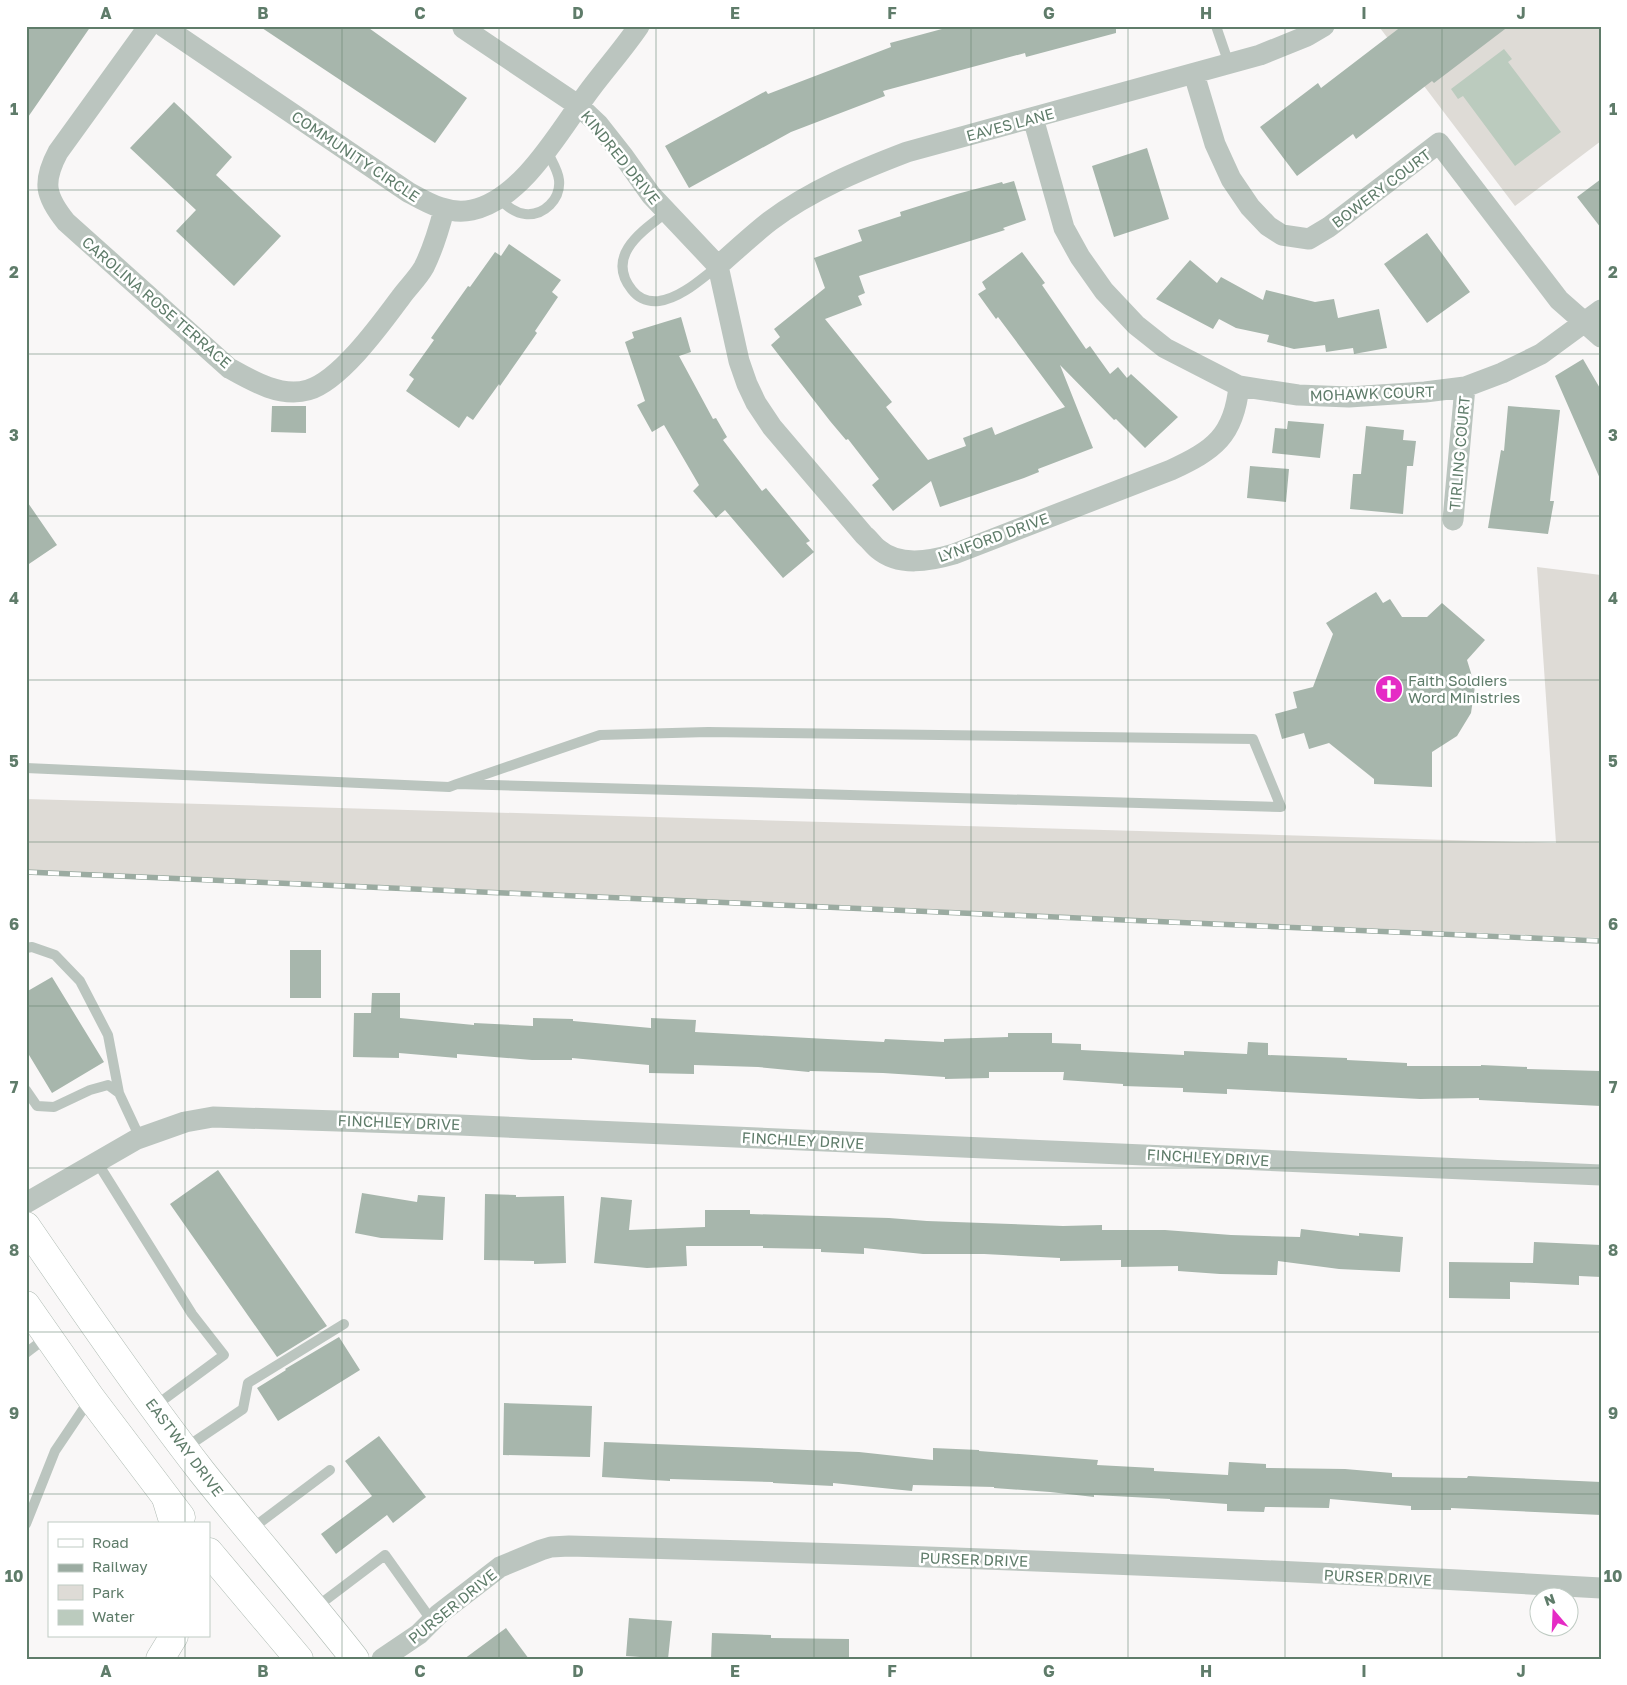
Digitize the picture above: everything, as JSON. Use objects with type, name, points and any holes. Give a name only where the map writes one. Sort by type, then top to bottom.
[{"type":"main road","name":"EASTWAY DRIVE","points":[[26,1226],[84,1312],[185,1448],[249,1531],[315,1608],[355,1659]]},
{"type":"main road","points":[[26,1306],[91,1398],[184,1522]]},
{"type":"main road","points":[[166,1498],[173,1522]]},
{"type":"main road","points":[[210,1553],[299,1659]]},
{"type":"main road","points":[[160,1659],[173,1638]]},
{"type":"street","name":"CAROLINA ROSE TERRACE","points":[[149,26],[104,91],[58,152],[50,167],[49,193],[53,206],[66,222],[229,368],[250,380],[272,389],[292,392],[308,390],[324,382],[367,342],[423,268],[439,230],[444,210]]},
{"type":"street","name":"COMMUNITY CIRCLE","points":[[163,26],[408,192],[430,205],[444,210],[458,211],[472,210],[491,203],[510,191],[529,172],[639,26]]},
{"type":"street","name":"EAVES LANE","points":[[718,266],[771,220],[819,191],[859,170],[907,152],[1260,55],[1306,36],[1324,26]]},
{"type":"street","name":"KINDRED DRIVE","points":[[463,27],[578,106],[598,124],[651,195],[718,266]]},
{"type":"street","name":"BOWERY COURT","points":[[1194,74],[1215,144],[1231,179],[1250,207],[1268,226],[1282,235],[1309,239],[1329,228],[1439,143],[1558,300],[1592,316]]},
{"type":"street","name":"MOHAWK COURT","points":[[1033,118],[1064,228],[1080,257],[1104,291],[1136,325],[1165,348],[1239,386],[1298,395],[1349,397],[1425,392],[1465,387],[1502,373],[1541,354],[1592,316]]},
{"type":"street","name":"LYNFORD DRIVE","points":[[718,266],[746,384],[756,403],[772,427],[864,534],[879,550],[902,560],[918,562],[936,560],[954,554],[1171,470],[1198,457],[1217,442],[1230,423],[1236,407],[1239,386]]},
{"type":"street","points":[[1592,316],[1601,337]]},
{"type":"street","name":"TIRLING COURT","points":[[1453,520],[1465,387]]},
{"type":"street","name":"FINCHLEY DRIVE","points":[[26,1203],[140,1138],[185,1122],[213,1117],[1601,1175]]},
{"type":"street","name":"PURSER DRIVE","points":[[382,1659],[419,1634],[439,1614],[500,1567],[551,1547],[569,1546],[1078,1563],[1601,1588]]},
{"type":"lane","points":[[1216,26],[1229,64]]},
{"type":"lane","points":[[498,198],[511,210],[526,214],[541,211],[552,204],[559,190],[559,179],[546,150]]},
{"type":"lane","points":[[667,212],[640,234],[626,252],[621,268],[627,284],[635,294],[646,301],[660,301],[678,295],[718,266]]},
{"type":"lane","points":[[26,768],[449,787],[457,784],[600,735],[708,732],[1253,739],[1281,808],[457,784]]},
{"type":"lane","points":[[26,948],[32,947],[55,955],[80,981],[108,1035],[119,1092],[140,1138]]},
{"type":"lane","points":[[26,1090],[37,1106],[54,1107],[90,1090],[108,1086],[119,1092]]},
{"type":"lane","points":[[97,1162],[192,1314],[224,1355],[154,1407]]},
{"type":"lane","points":[[185,1448],[243,1409],[248,1383],[344,1324]]},
{"type":"lane","points":[[26,1353],[48,1337]]},
{"type":"lane","points":[[26,1524],[54,1451],[91,1398]]},
{"type":"lane","points":[[249,1531],[330,1470]]},
{"type":"lane","points":[[315,1608],[385,1555],[432,1622]]},
{"type":"green space","points":[[1382,26],[1601,26],[1601,141],[1515,206],[1380,28]]},
{"type":"green space","points":[[1537,567],[1601,575],[1601,938],[26,871],[26,799],[1556,843]]},
{"type":"water","points":[[1504,49],[1512,59],[1508,62],[1561,132],[1515,166],[1463,96],[1458,99],[1451,89]]},
{"type":"building","points":[[26,26],[91,26],[26,120]]},
{"type":"building","points":[[259,26],[366,26],[467,98],[435,143]]},
{"type":"building","points":[[953,26],[1116,26],[1116,33],[1026,57],[1025,53],[883,91],[885,96],[791,132],[689,188],[665,146],[766,91],[768,94],[891,47],[890,43]]},
{"type":"building","points":[[1402,26],[1509,26],[1434,83],[1432,81],[1356,139],[1353,134],[1297,176],[1260,127],[1318,83],[1321,88]]},
{"type":"building","points":[[174,102],[232,157],[216,175],[281,236],[234,286],[176,231],[196,210],[130,148]]},
{"type":"building","points":[[1147,148],[1169,219],[1114,237],[1092,166]]},
{"type":"building","points":[[1601,179],[1601,228],[1577,197]]},
{"type":"building","points":[[1014,181],[1026,220],[1003,228],[1005,230],[859,276],[865,293],[858,296],[862,305],[825,319],[892,402],[886,407],[928,460],[966,446],[963,438],[992,427],[995,435],[1065,407],[998,317],[996,319],[978,294],[986,289],[982,282],[1022,252],[1045,283],[1042,285],[1086,349],[1090,346],[1110,374],[1118,367],[1127,378],[1131,374],[1178,417],[1145,448],[1116,419],[1114,420],[1060,365],[1093,448],[1038,469],[1039,472],[1024,478],[940,507],[931,481],[893,511],[872,485],[879,479],[848,439],[846,440],[830,421],[771,345],[780,337],[774,329],[825,288],[814,258],[862,241],[858,230],[901,216],[900,212],[957,194],[1002,182],[1003,184]]},
{"type":"building","points":[[1427,233],[1470,292],[1427,323],[1384,264]]},
{"type":"building","points":[[509,244],[561,280],[552,292],[558,297],[535,331],[537,333],[500,386],[499,384],[473,420],[467,416],[459,428],[406,391],[414,379],[409,375],[434,340],[431,338],[468,286],[470,287],[495,252],[501,256]]},
{"type":"building","points":[[1190,260],[1217,283],[1221,277],[1263,300],[1266,290],[1315,302],[1334,299],[1338,318],[1379,309],[1387,348],[1354,354],[1353,348],[1326,352],[1325,345],[1294,349],[1267,342],[1269,335],[1236,328],[1219,319],[1213,329],[1156,299]]},
{"type":"building","points":[[681,317],[691,352],[679,356],[713,419],[716,418],[727,437],[723,440],[762,491],[766,488],[810,541],[806,543],[814,552],[783,578],[725,510],[716,518],[693,491],[699,485],[664,425],[652,432],[637,405],[645,401],[625,342],[634,338],[632,332]]},
{"type":"building","points":[[1583,359],[1601,390],[1601,481],[1555,376]]},
{"type":"building","points":[[272,406],[306,406],[306,433],[271,432]]},
{"type":"building","points":[[1508,406],[1560,410],[1550,501],[1554,501],[1548,534],[1488,528],[1501,450],[1504,451]]},
{"type":"building","points":[[1288,421],[1324,424],[1320,458],[1272,453],[1275,428],[1287,429]]},
{"type":"building","points":[[1366,426],[1404,430],[1403,440],[1416,441],[1413,466],[1407,466],[1403,514],[1350,509],[1353,474],[1361,474]]},
{"type":"building","points":[[1250,466],[1289,469],[1286,502],[1247,498]]},
{"type":"building","points":[[26,500],[57,545],[26,566]]},
{"type":"building","name":"Faith Soldiers Word Ministries","points":[[1376,592],[1383,603],[1390,599],[1402,617],[1427,617],[1442,603],[1485,640],[1467,660],[1475,686],[1471,713],[1457,736],[1432,752],[1432,787],[1374,784],[1374,779],[1329,743],[1309,749],[1304,733],[1282,739],[1275,714],[1297,708],[1293,692],[1313,687],[1333,634],[1326,623]]},
{"type":"building","points":[[290,950],[321,950],[321,998],[290,998]]},
{"type":"building","points":[[52,977],[104,1062],[52,1093],[26,1050],[26,992]]},
{"type":"building","points":[[372,993],[400,993],[400,1018],[474,1025],[474,1023],[533,1026],[533,1018],[573,1019],[573,1021],[651,1028],[651,1018],[696,1020],[695,1032],[884,1042],[885,1039],[944,1042],[944,1039],[1008,1037],[1008,1033],[1052,1033],[1052,1043],[1081,1044],[1081,1050],[1184,1055],[1184,1051],[1247,1054],[1248,1042],[1268,1043],[1268,1055],[1347,1058],[1347,1060],[1407,1063],[1407,1066],[1481,1065],[1527,1067],[1527,1069],[1601,1071],[1601,1106],[1479,1100],[1479,1098],[1420,1099],[1227,1089],[1227,1094],[1183,1092],[1183,1088],[1123,1086],[1123,1084],[1063,1080],[1064,1072],[989,1072],[989,1078],[945,1079],[945,1077],[883,1073],[809,1072],[758,1067],[694,1065],[694,1074],[649,1073],[649,1065],[572,1058],[572,1060],[532,1060],[457,1054],[457,1058],[399,1053],[399,1058],[353,1057],[354,1013],[371,1013]]},
{"type":"building","points":[[218,1170],[327,1326],[277,1357],[170,1204]]},
{"type":"building","points":[[362,1193],[417,1202],[418,1195],[445,1197],[443,1240],[381,1238],[355,1233]]},
{"type":"building","points":[[485,1194],[516,1195],[516,1197],[564,1196],[566,1263],[534,1264],[534,1261],[484,1260]]},
{"type":"building","points":[[601,1197],[632,1200],[629,1230],[705,1227],[705,1210],[750,1210],[750,1214],[1063,1226],[1102,1225],[1102,1230],[1165,1230],[1231,1235],[1300,1237],[1301,1229],[1359,1236],[1359,1233],[1403,1237],[1400,1272],[1339,1269],[1278,1261],[1277,1275],[1220,1274],[1178,1271],[1178,1266],[1121,1267],[1121,1260],[1060,1261],[1060,1258],[984,1254],[923,1254],[864,1248],[864,1254],[821,1252],[821,1249],[763,1248],[763,1246],[686,1246],[687,1266],[647,1268],[594,1263]]},
{"type":"building","points":[[1534,1242],[1601,1245],[1601,1277],[1579,1276],[1579,1285],[1510,1282],[1510,1299],[1449,1298],[1449,1262],[1533,1263]]},
{"type":"building","points":[[339,1337],[360,1370],[278,1421],[257,1388]]},
{"type":"building","points":[[504,1403],[592,1406],[590,1457],[503,1455]]},
{"type":"building","points":[[379,1436],[426,1497],[393,1523],[387,1515],[336,1554],[321,1534],[372,1496],[345,1461]]},
{"type":"building","points":[[604,1442],[859,1452],[933,1460],[933,1448],[979,1450],[1098,1460],[1097,1465],[1154,1468],[1154,1471],[1228,1475],[1229,1462],[1266,1464],[1266,1468],[1345,1469],[1392,1473],[1392,1477],[1467,1478],[1468,1476],[1601,1482],[1601,1515],[1451,1508],[1451,1510],[1411,1510],[1411,1506],[1330,1499],[1329,1508],[1265,1507],[1264,1512],[1227,1511],[1227,1504],[1094,1495],[1094,1497],[994,1487],[913,1485],[912,1491],[833,1483],[833,1486],[773,1482],[670,1479],[670,1481],[602,1477]]},
{"type":"building","points":[[629,1618],[672,1621],[668,1659],[626,1656]]},
{"type":"building","points":[[506,1628],[529,1659],[464,1659]]},
{"type":"building","points":[[712,1633],[771,1635],[771,1638],[849,1639],[849,1659],[711,1659]]},
{"type":"railway","points":[[26,872],[1601,941]]},
{"type":"place","name":"Faith Soldiers Word Ministries","points":[[1389,689]]}]
